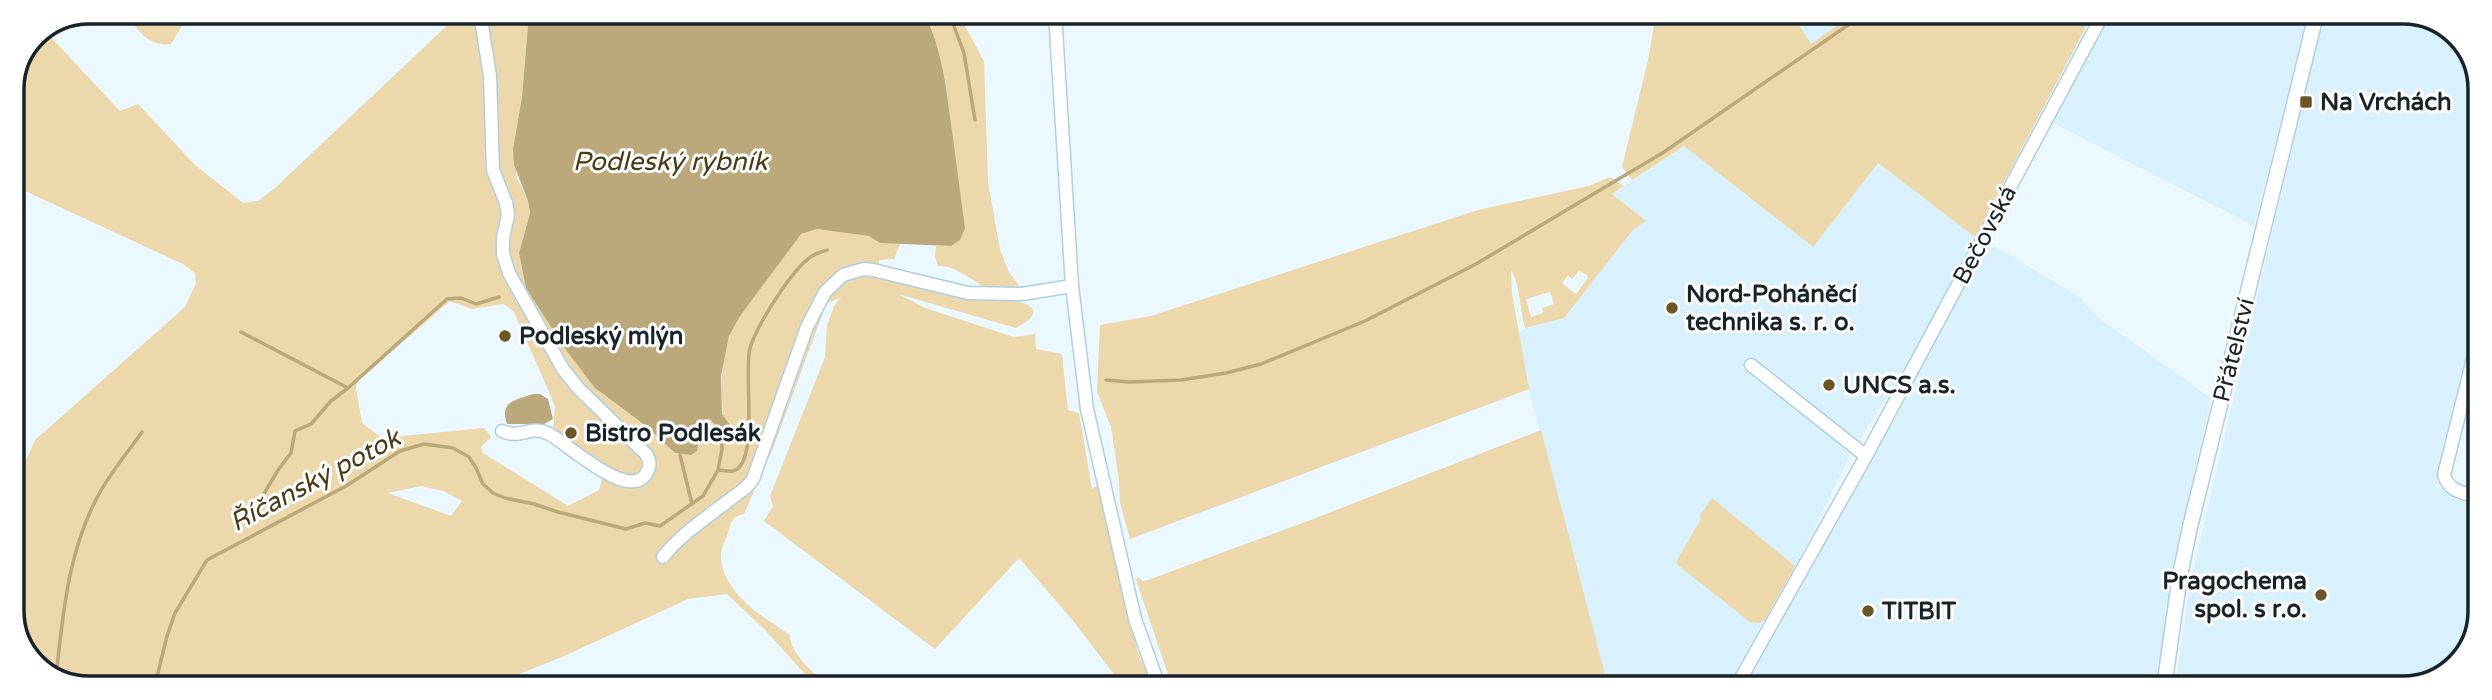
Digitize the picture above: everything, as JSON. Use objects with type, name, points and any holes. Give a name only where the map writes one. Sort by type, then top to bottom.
[{"type":"main road","name":"Přátelství","points":[[2166,676],[2180,575],[2190,527],[2314,24]]},
{"type":"street","points":[[482,24],[490,76],[493,170],[506,202],[508,215],[503,254],[509,273],[563,369],[579,389],[639,446],[649,460],[649,469],[641,478],[622,479],[589,463],[540,430],[513,436],[502,431]]},
{"type":"street","points":[[1056,24],[1072,286],[1087,409],[1135,619],[1155,676]]},
{"type":"street","name":"Bečovská","points":[[1742,676],[1866,456],[2098,24]]},
{"type":"street","points":[[663,557],[671,546],[747,489],[753,479],[807,327],[825,292],[844,275],[863,269],[873,270],[968,293],[1022,294],[1072,286]]},
{"type":"street","points":[[1751,365],[1866,456]]},
{"type":"street","points":[[2468,383],[2444,475],[2453,490],[2468,494]]},
{"type":"shaded area","points":[[134,24],[183,24],[171,44],[152,42]]},
{"type":"shaded area","points":[[449,24],[528,24],[522,97],[513,149],[517,178],[528,201],[530,213],[519,253],[526,288],[595,388],[680,455],[698,445],[694,434],[702,420],[710,419],[725,435],[722,386],[729,337],[750,298],[801,234],[817,229],[870,236],[880,243],[893,241],[900,244],[894,259],[879,260],[880,275],[953,297],[1016,302],[1030,306],[1033,310],[1032,316],[1016,328],[898,294],[925,308],[1014,337],[1035,334],[1036,349],[1062,354],[1068,410],[1079,413],[1092,489],[1100,484],[1137,650],[1149,676],[1115,676],[1074,622],[1019,558],[935,649],[764,521],[773,506],[770,496],[825,357],[827,326],[834,306],[841,297],[826,304],[775,443],[744,514],[734,518],[731,523],[721,555],[724,572],[737,594],[758,613],[790,635],[794,649],[817,676],[807,676],[727,594],[688,599],[514,676],[90,676],[65,671],[53,665],[33,643],[26,623],[25,463],[35,440],[185,307],[196,283],[195,273],[183,264],[24,191],[24,90],[29,65],[35,53],[51,37],[120,111],[138,104],[195,165],[243,203],[258,201]],"holes":[[[450,301],[471,309],[504,304],[514,312],[555,406],[553,431],[570,455],[602,479],[599,490],[568,506],[483,453],[481,447],[491,437],[484,428],[382,438],[362,423],[356,388],[358,381]],[[421,486],[443,491],[462,501],[451,516],[388,493]]]},
{"type":"shaded area","points":[[928,24],[964,24],[984,61],[988,182],[1000,250],[1009,272],[1022,290],[994,291],[960,272],[938,266],[936,246],[951,246],[951,157],[948,98],[935,40]]},
{"type":"shaded area","points":[[1654,24],[1798,24],[1811,44],[1839,24],[2087,25],[1975,237],[1878,163],[1813,247],[1684,146],[1632,180],[1622,167]]},
{"type":"shaded area","points":[[1798,24],[1839,24],[1811,45]]},
{"type":"shaded area","points":[[2105,24],[2306,24],[2254,226],[2053,123]]},
{"type":"shaded area","points":[[2321,24],[2402,24],[2427,29],[2439,35],[2457,53],[2463,65],[2467,85],[2468,358],[2436,487],[2468,497],[2468,610],[2463,635],[2457,647],[2442,662],[2431,669],[2411,675],[2177,676],[2190,584]]},
{"type":"shaded area","points":[[1684,146],[1813,247],[1878,163],[1975,237],[1919,347],[1851,453],[1808,542],[1733,676],[1605,676],[1528,386],[1519,333],[1525,328],[1564,318],[1633,230],[1646,221],[1612,194]]},
{"type":"shaded area","points":[[1610,177],[1624,186],[1612,194],[1646,221],[1633,230],[1564,318],[1525,328],[1518,290],[1511,270],[1512,294],[1529,389],[1130,539],[1120,503],[1111,427],[1097,392],[1100,325],[1151,316],[1478,210],[1589,186]],"holes":[[[1579,271],[1588,278],[1576,294],[1562,283],[1568,275],[1572,279]],[[1550,292],[1554,304],[1542,308],[1543,313],[1531,317],[1526,299]]]},
{"type":"shaded area","points":[[1996,247],[2081,298],[2096,316],[2211,398],[2173,570],[2158,676],[1750,676],[1984,252],[1987,248]]},
{"type":"shaded area","points":[[1541,430],[1605,676],[1169,676],[1136,580],[1138,577],[1143,581],[1148,580]]},
{"type":"shaded area","points":[[1712,498],[1795,566],[1765,620],[1760,623],[1750,622],[1676,562]]},
{"type":"water","name":"Podleský rybník","points":[[528,24],[929,24],[945,81],[965,228],[960,240],[951,246],[880,243],[869,236],[817,229],[801,234],[740,316],[729,336],[721,376],[722,414],[730,425],[725,436],[710,419],[702,420],[694,434],[697,451],[691,455],[675,453],[646,426],[595,388],[566,350],[526,288],[519,253],[530,213],[514,165],[513,149],[522,97]]},
{"type":"water","points":[[533,394],[540,394],[548,399],[553,419],[544,424],[507,424],[507,406]]},
{"type":"waterway","name":"Říčanský potok","points":[[953,24],[964,53],[975,120]]},
{"type":"waterway","points":[[1106,380],[1181,380],[1226,373],[1261,364],[1365,321],[1476,264],[1664,152],[1850,24]]},
{"type":"waterway","name":"Říčanský potok","points":[[157,676],[175,613],[207,560],[346,486],[400,451],[424,444],[453,448],[469,457],[483,484],[493,493],[505,498],[626,529],[645,523],[660,526],[703,496],[718,470],[733,471],[741,465],[748,435],[750,348],[776,298],[795,273],[812,256],[827,250]]},
{"type":"waterway","points":[[238,523],[252,514],[291,453],[295,431],[311,424],[331,401],[447,299],[461,298],[476,304],[499,297]]},
{"type":"waterway","points":[[241,332],[348,388]]},
{"type":"waterway","points":[[718,470],[722,449],[721,426]]},
{"type":"waterway","points":[[57,667],[68,583],[80,537],[104,486],[142,432]]},
{"type":"waterway","points":[[680,455],[692,504]]},
{"type":"place","name":"Na Vrchách","points":[[2306,102]]},
{"type":"place","name":"Nord-Poháněcí technika s. r. o.","points":[[1672,308]]},
{"type":"place","name":"Podleský mlýn","points":[[505,336]]},
{"type":"place","name":"UNCS a.s.","points":[[1829,385]]},
{"type":"place","name":"Bistro Podlesák","points":[[571,433]]},
{"type":"place","name":"Pragochema spol. s r.o.","points":[[2321,595]]},
{"type":"place","name":"TITBIT","points":[[1868,611]]}]
